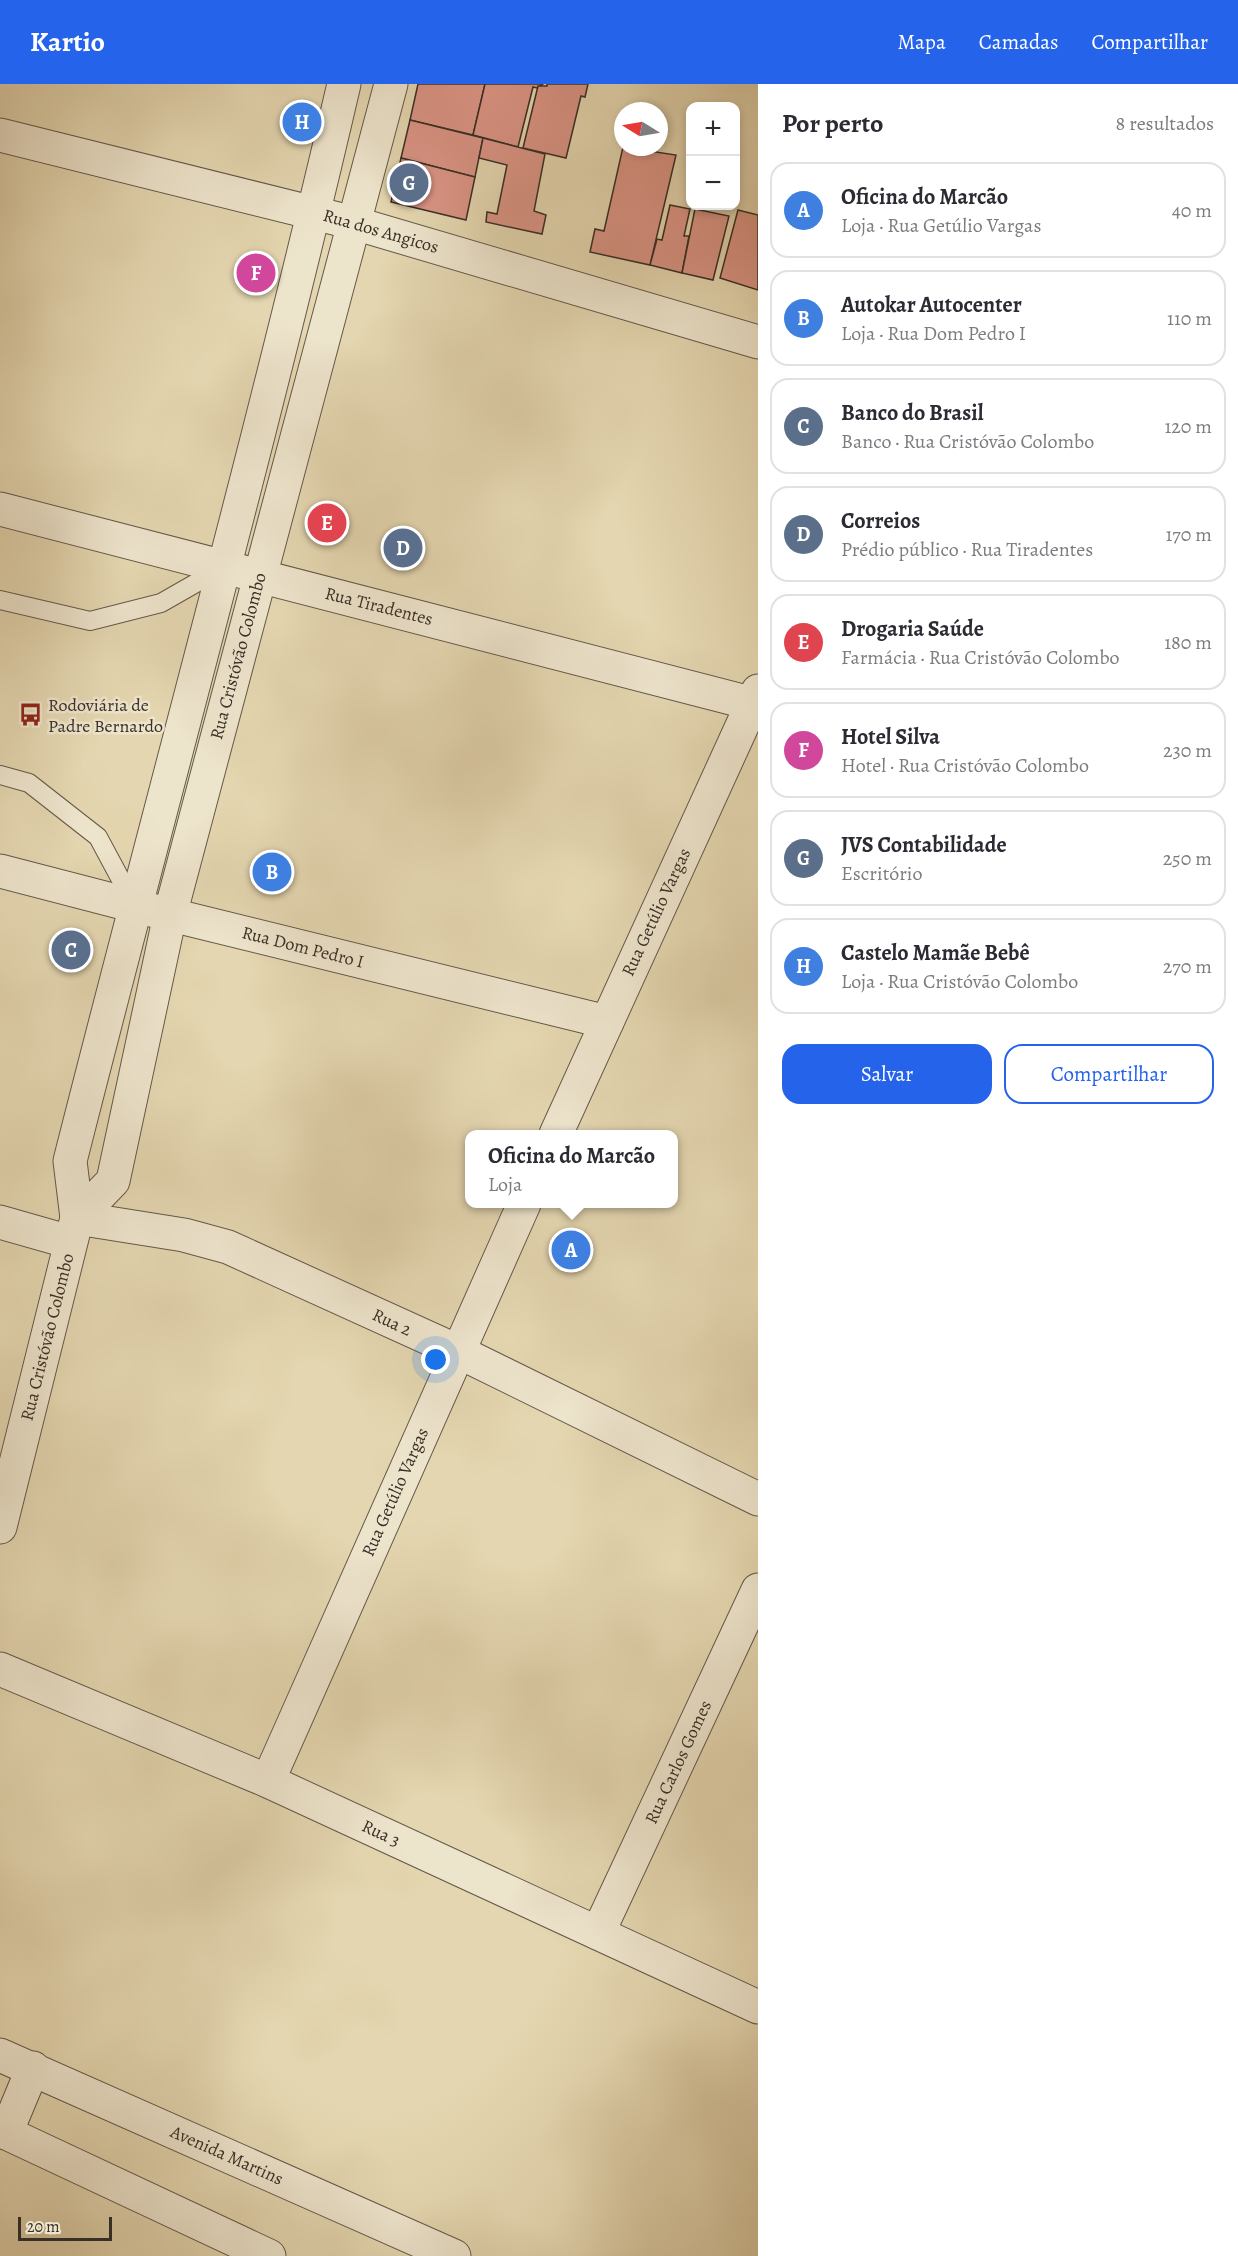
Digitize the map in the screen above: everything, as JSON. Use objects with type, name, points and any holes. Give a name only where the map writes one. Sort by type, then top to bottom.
[{"type":"street","name":"Rua Cristóvão Colombo","points":[[0,1527],[73,1230],[70,1161],[225,567],[344,84]]},
{"type":"street","name":"Rua Cristóvão Colombo","points":[[73,1230],[113,1181],[170,915],[392,84]]},
{"type":"street","name":"Rua dos Angicos","points":[[0,135],[314,212],[758,342]]},
{"type":"street","name":"Rua Tiradentes","points":[[0,508],[225,567],[756,699]]},
{"type":"street","name":"Rua Getúlio Vargas","points":[[558,1130],[756,699]]},
{"type":"street","name":"Rua Dom Pedro I","points":[[0,871],[607,1022]]},
{"type":"street","name":"Rua Getúlio Vargas","points":[[268,1781],[522,1208]]},
{"type":"street","name":"Rua 2","points":[[0,1222],[73,1230],[184,1235],[228,1247],[457,1352],[758,1499]]},
{"type":"street","name":"Rua Carlos Gomes","points":[[598,1933],[758,1590]]},
{"type":"street","name":"Rua 3","points":[[0,1669],[268,1781],[758,2007]]},
{"type":"street","name":"Avenida Martins","points":[[0,2055],[454,2256]]},
{"type":"street","points":[[33,2068],[3,2132],[269,2256]]},
{"type":"lane","points":[[0,600],[90,621],[161,603],[225,567]]},
{"type":"lane","points":[[0,775],[28,783],[98,837],[135,906]]},
{"type":"building","points":[[418,84],[485,84],[473,135],[410,120]]},
{"type":"building","points":[[485,84],[543,84],[537,88],[533,87],[518,147],[473,135]]},
{"type":"building","points":[[547,84],[588,84],[585,97],[581,96],[566,158],[523,148],[538,86],[547,86]]},
{"type":"building","points":[[410,120],[483,138],[475,177],[401,158]]},
{"type":"building","points":[[483,138],[545,154],[534,211],[546,215],[542,234],[486,222],[487,212],[497,214],[507,165],[479,158]]},
{"type":"building","points":[[676,155],[650,265],[590,252],[595,229],[604,231],[621,156]]},
{"type":"building","points":[[401,158],[475,177],[466,220],[391,202]]},
{"type":"building","points":[[670,205],[690,210],[684,236],[689,236],[682,273],[650,265],[657,239],[662,240]]},
{"type":"building","points":[[695,210],[729,216],[713,280],[682,273]]},
{"type":"building","points":[[738,210],[758,215],[758,290],[720,278]]},
{"type":"place","name":"Castelo Mamãe Bebê","points":[[302,122]]},
{"type":"place","name":"JVS Contabilidade","points":[[409,183]]},
{"type":"place","name":"Hotel Silva","points":[[256,273]]},
{"type":"place","name":"Drogaria Saúde","points":[[327,523]]},
{"type":"place","name":"Correios","points":[[403,548]]},
{"type":"place","name":"Rodoviária de Padre Bernardo","points":[[30,715]]},
{"type":"place","name":"Autokar Autocenter","points":[[272,872]]},
{"type":"place","name":"Banco do Brasil","points":[[71,950]]},
{"type":"place","name":"Oficina do Marcão","points":[[571,1250]]}]
